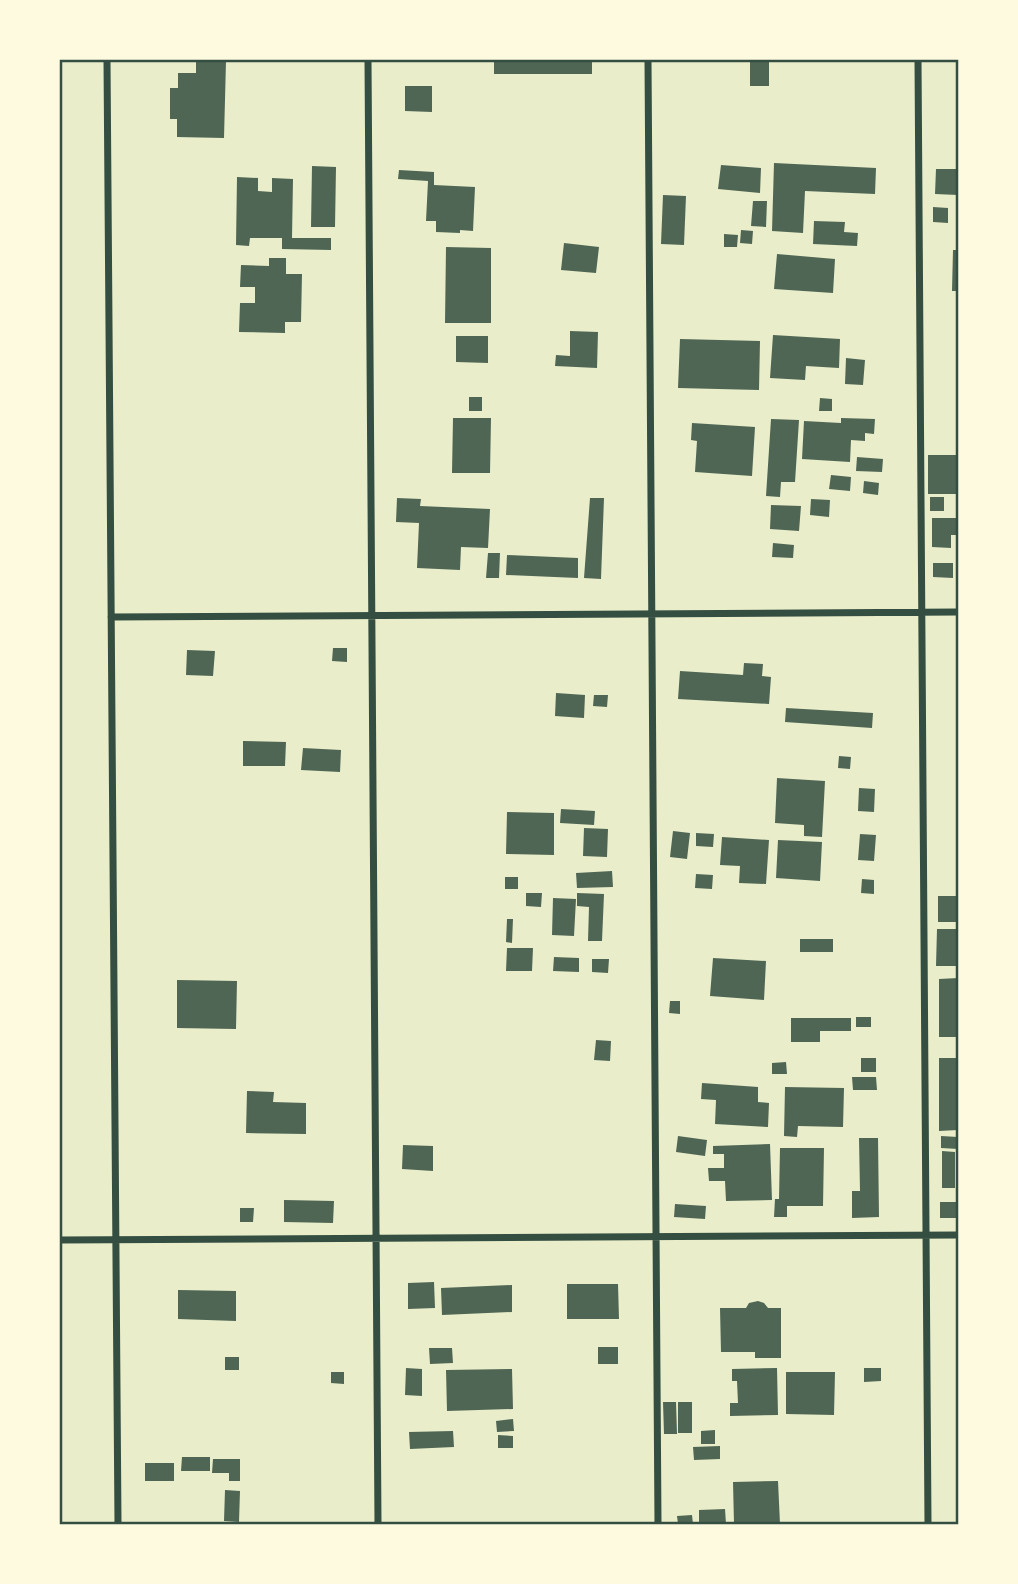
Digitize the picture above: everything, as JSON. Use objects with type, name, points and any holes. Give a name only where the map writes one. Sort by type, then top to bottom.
[{"type":"street","points":[[107,60],[118,1524]]},
{"type":"street","points":[[368,60],[379,1524]]},
{"type":"street","points":[[648,60],[658,1524]]},
{"type":"street","points":[[918,60],[928,1524]]},
{"type":"street","points":[[111,617],[958,612]]},
{"type":"street","points":[[60,1240],[958,1235]]},
{"type":"building","points":[[494,60],[592,60],[592,74],[494,74]]},
{"type":"building","points":[[750,60],[769,60],[769,86],[750,86]]},
{"type":"building","points":[[196,61],[226,61],[224,138],[177,137],[177,119],[170,119],[170,88],[178,88],[178,73],[196,73]]},
{"type":"building","points":[[405,86],[432,86],[432,112],[405,111]]},
{"type":"building","points":[[774,163],[876,168],[875,194],[805,191],[803,233],[772,231]]},
{"type":"building","points":[[721,165],[761,168],[760,193],[718,189]]},
{"type":"building","points":[[312,166],[336,167],[335,227],[311,227]]},
{"type":"building","points":[[936,169],[958,169],[958,195],[935,194]]},
{"type":"building","points":[[399,170],[434,172],[434,185],[475,187],[473,231],[436,232],[436,221],[426,221],[428,181],[398,179]]},
{"type":"building","points":[[237,177],[258,178],[258,191],[272,192],[272,178],[293,179],[292,238],[331,238],[331,250],[282,249],[282,238],[250,238],[249,246],[236,245]]},
{"type":"building","points":[[663,195],[686,196],[684,245],[661,244]]},
{"type":"building","points":[[753,201],[767,201],[766,227],[751,226]]},
{"type":"building","points":[[933,207],[948,208],[948,223],[933,222]]},
{"type":"building","points":[[814,221],[845,222],[844,232],[858,233],[857,246],[813,244]]},
{"type":"building","points":[[741,230],[753,231],[752,244],[740,243]]},
{"type":"building","points":[[724,234],[738,235],[737,247],[724,247]]},
{"type":"building","points":[[564,243],[599,247],[596,273],[561,270]]},
{"type":"building","points":[[446,247],[491,248],[491,323],[445,323]]},
{"type":"building","points":[[953,250],[958,250],[958,291],[952,291]]},
{"type":"building","points":[[777,254],[835,259],[833,293],[774,289]]},
{"type":"building","points":[[269,258],[286,258],[286,274],[302,274],[301,322],[285,322],[285,333],[239,332],[240,303],[255,303],[255,287],[240,287],[241,265],[269,266]]},
{"type":"building","points":[[570,331],[598,332],[597,368],[555,366],[556,355],[570,356]]},
{"type":"building","points":[[773,335],[840,339],[839,368],[806,366],[805,380],[770,378]]},
{"type":"building","points":[[456,336],[488,336],[488,363],[456,362]]},
{"type":"building","points":[[680,339],[760,341],[759,390],[678,388]]},
{"type":"building","points":[[846,358],[865,360],[863,385],[845,384]]},
{"type":"building","points":[[469,397],[482,397],[482,411],[469,411]]},
{"type":"building","points":[[820,398],[832,399],[832,411],[819,411]]},
{"type":"building","points":[[453,418],[491,418],[490,473],[452,473]]},
{"type":"building","points":[[841,418],[875,419],[874,434],[865,433],[865,441],[851,440],[850,462],[802,459],[804,421],[841,423]]},
{"type":"building","points":[[771,419],[799,420],[795,482],[781,482],[780,497],[766,496]]},
{"type":"building","points":[[692,423],[755,427],[752,476],[695,472],[697,441],[691,440]]},
{"type":"building","points":[[928,455],[958,455],[958,494],[928,494]]},
{"type":"building","points":[[857,457],[883,459],[882,472],[856,471]]},
{"type":"building","points":[[831,475],[851,477],[850,491],[829,489]]},
{"type":"building","points":[[864,481],[879,483],[878,495],[863,493]]},
{"type":"building","points":[[930,497],[944,497],[944,511],[930,511]]},
{"type":"building","points":[[397,498],[421,499],[420,506],[490,509],[488,548],[461,547],[460,570],[417,568],[419,523],[396,522]]},
{"type":"building","points":[[590,498],[604,498],[601,579],[584,578]]},
{"type":"building","points":[[811,499],[830,500],[829,517],[810,515]]},
{"type":"building","points":[[771,505],[801,506],[799,531],[770,529]]},
{"type":"building","points":[[932,518],[958,518],[958,535],[951,535],[951,548],[932,547]]},
{"type":"building","points":[[773,543],[794,545],[793,558],[772,557]]},
{"type":"building","points":[[488,553],[500,553],[499,578],[486,578]]},
{"type":"building","points":[[507,555],[578,558],[578,578],[506,575]]},
{"type":"building","points":[[933,563],[953,563],[953,578],[933,577]]},
{"type":"building","points":[[333,648],[347,648],[347,662],[332,661]]},
{"type":"building","points":[[187,650],[215,651],[213,676],[186,675]]},
{"type":"building","points":[[744,663],[763,664],[762,676],[771,677],[769,704],[678,699],[680,671],[743,675]]},
{"type":"building","points":[[556,693],[585,695],[584,718],[555,716]]},
{"type":"building","points":[[594,695],[608,695],[607,707],[593,706]]},
{"type":"building","points":[[786,708],[873,713],[872,728],[785,722]]},
{"type":"building","points":[[243,741],[286,742],[285,766],[243,766]]},
{"type":"building","points":[[303,748],[341,750],[340,772],[301,770]]},
{"type":"building","points":[[839,756],[851,757],[850,769],[838,768]]},
{"type":"building","points":[[777,778],[825,781],[822,837],[804,836],[804,825],[775,823]]},
{"type":"building","points":[[859,788],[875,789],[874,812],[858,811]]},
{"type":"building","points":[[561,809],[595,811],[594,825],[560,823]]},
{"type":"building","points":[[507,812],[554,813],[554,855],[506,854]]},
{"type":"building","points":[[584,828],[608,829],[607,857],[583,856]]},
{"type":"building","points":[[673,831],[690,833],[687,859],[670,857]]},
{"type":"building","points":[[696,833],[714,834],[713,847],[696,846]]},
{"type":"building","points":[[860,834],[876,835],[874,861],[858,860]]},
{"type":"building","points":[[722,837],[769,840],[766,884],[739,883],[740,866],[720,865]]},
{"type":"building","points":[[778,840],[822,842],[820,881],[776,878]]},
{"type":"building","points":[[612,871],[613,887],[577,888],[576,873]]},
{"type":"building","points":[[696,874],[713,875],[712,889],[695,888]]},
{"type":"building","points":[[505,877],[518,877],[518,889],[505,889]]},
{"type":"building","points":[[862,879],[874,880],[874,894],[861,893]]},
{"type":"building","points":[[526,893],[542,893],[541,907],[526,906]]},
{"type":"building","points":[[577,893],[604,894],[602,941],[588,941],[589,907],[577,906]]},
{"type":"building","points":[[938,896],[958,896],[958,922],[938,922]]},
{"type":"building","points":[[553,898],[576,899],[574,936],[552,935]]},
{"type":"building","points":[[507,919],[513,919],[512,943],[506,942]]},
{"type":"building","points":[[937,929],[958,929],[958,966],[936,966]]},
{"type":"building","points":[[800,939],[833,939],[833,952],[800,952]]},
{"type":"building","points":[[507,948],[533,948],[532,971],[506,971]]},
{"type":"building","points":[[554,957],[579,958],[579,972],[553,971]]},
{"type":"building","points":[[713,958],[766,961],[764,1000],[710,996]]},
{"type":"building","points":[[592,959],[609,959],[608,973],[592,972]]},
{"type":"building","points":[[958,978],[958,1037],[939,1037],[939,979]]},
{"type":"building","points":[[177,980],[237,981],[236,1029],[177,1028]]},
{"type":"building","points":[[670,1001],[680,1001],[680,1014],[669,1013]]},
{"type":"building","points":[[856,1017],[871,1017],[871,1027],[856,1027]]},
{"type":"building","points":[[791,1018],[851,1018],[851,1031],[820,1031],[820,1042],[791,1042]]},
{"type":"building","points":[[596,1040],[611,1041],[610,1061],[594,1060]]},
{"type":"building","points":[[861,1058],[876,1058],[876,1072],[861,1072]]},
{"type":"building","points":[[939,1058],[958,1058],[958,1130],[939,1131]]},
{"type":"building","points":[[786,1062],[787,1074],[772,1074],[772,1063]]},
{"type":"building","points":[[852,1077],[876,1077],[877,1090],[853,1090]]},
{"type":"building","points":[[702,1083],[758,1087],[758,1102],[769,1103],[768,1127],[715,1124],[716,1100],[701,1099]]},
{"type":"building","points":[[785,1087],[844,1088],[843,1127],[798,1126],[797,1137],[784,1136]]},
{"type":"building","points":[[247,1091],[274,1092],[273,1102],[306,1103],[306,1134],[246,1133]]},
{"type":"building","points":[[678,1136],[707,1140],[705,1156],[676,1152]]},
{"type":"building","points":[[941,1136],[958,1137],[958,1149],[941,1148]]},
{"type":"building","points":[[859,1138],[878,1138],[879,1217],[852,1218],[852,1191],[860,1191]]},
{"type":"building","points":[[770,1144],[772,1200],[726,1201],[725,1181],[709,1181],[708,1168],[724,1168],[724,1154],[713,1154],[713,1146]]},
{"type":"building","points":[[403,1145],[433,1146],[433,1171],[402,1169]]},
{"type":"building","points":[[780,1148],[824,1148],[823,1206],[787,1206],[787,1217],[774,1217],[775,1199],[779,1199]]},
{"type":"building","points":[[942,1151],[955,1152],[955,1188],[942,1188]]},
{"type":"building","points":[[284,1200],[334,1201],[333,1223],[284,1222]]},
{"type":"building","points":[[940,1202],[958,1202],[958,1218],[940,1218]]},
{"type":"building","points":[[675,1204],[706,1206],[705,1219],[674,1217]]},
{"type":"building","points":[[240,1208],[254,1208],[253,1222],[240,1222]]},
{"type":"building","points":[[434,1282],[435,1308],[408,1309],[408,1283]]},
{"type":"building","points":[[567,1284],[618,1284],[619,1319],[567,1319]]},
{"type":"building","points":[[512,1285],[512,1312],[442,1315],[441,1288]]},
{"type":"building","points":[[178,1290],[236,1291],[236,1321],[178,1319]]},
{"type":"building","points":[[758,1301],[768,1308],[781,1308],[781,1358],[755,1358],[755,1352],[721,1352],[720,1308],[746,1308],[749,1303]]},
{"type":"building","points":[[598,1347],[618,1347],[618,1364],[598,1364]]},
{"type":"building","points":[[429,1348],[452,1348],[453,1363],[430,1364]]},
{"type":"building","points":[[225,1357],[239,1357],[239,1370],[225,1370]]},
{"type":"building","points":[[406,1368],[422,1369],[422,1396],[405,1395]]},
{"type":"building","points":[[777,1368],[778,1415],[730,1416],[730,1403],[738,1403],[737,1381],[732,1381],[732,1369]]},
{"type":"building","points":[[864,1368],[881,1368],[881,1381],[864,1382]]},
{"type":"building","points":[[512,1369],[513,1409],[447,1411],[446,1370]]},
{"type":"building","points":[[331,1372],[344,1372],[344,1384],[331,1383]]},
{"type":"building","points":[[786,1372],[835,1372],[834,1415],[786,1414]]},
{"type":"building","points":[[663,1402],[676,1402],[677,1434],[664,1434]]},
{"type":"building","points":[[678,1402],[692,1402],[692,1433],[678,1433]]},
{"type":"building","points":[[513,1419],[514,1431],[497,1432],[496,1421]]},
{"type":"building","points":[[715,1430],[715,1444],[701,1444],[701,1431]]},
{"type":"building","points":[[453,1431],[454,1447],[410,1449],[409,1432]]},
{"type":"building","points":[[498,1435],[513,1436],[513,1448],[498,1448]]},
{"type":"building","points":[[720,1446],[720,1459],[694,1460],[693,1447]]},
{"type":"building","points":[[182,1457],[210,1457],[210,1471],[181,1471]]},
{"type":"building","points":[[213,1459],[240,1459],[240,1481],[229,1481],[229,1473],[212,1473]]},
{"type":"building","points":[[145,1463],[174,1463],[174,1481],[145,1481]]},
{"type":"building","points":[[778,1481],[780,1524],[734,1524],[733,1482]]},
{"type":"building","points":[[225,1490],[240,1491],[239,1522],[224,1521]]},
{"type":"building","points":[[725,1509],[726,1524],[699,1524],[699,1510]]},
{"type":"building","points":[[692,1515],[693,1524],[678,1524],[677,1516]]}]
